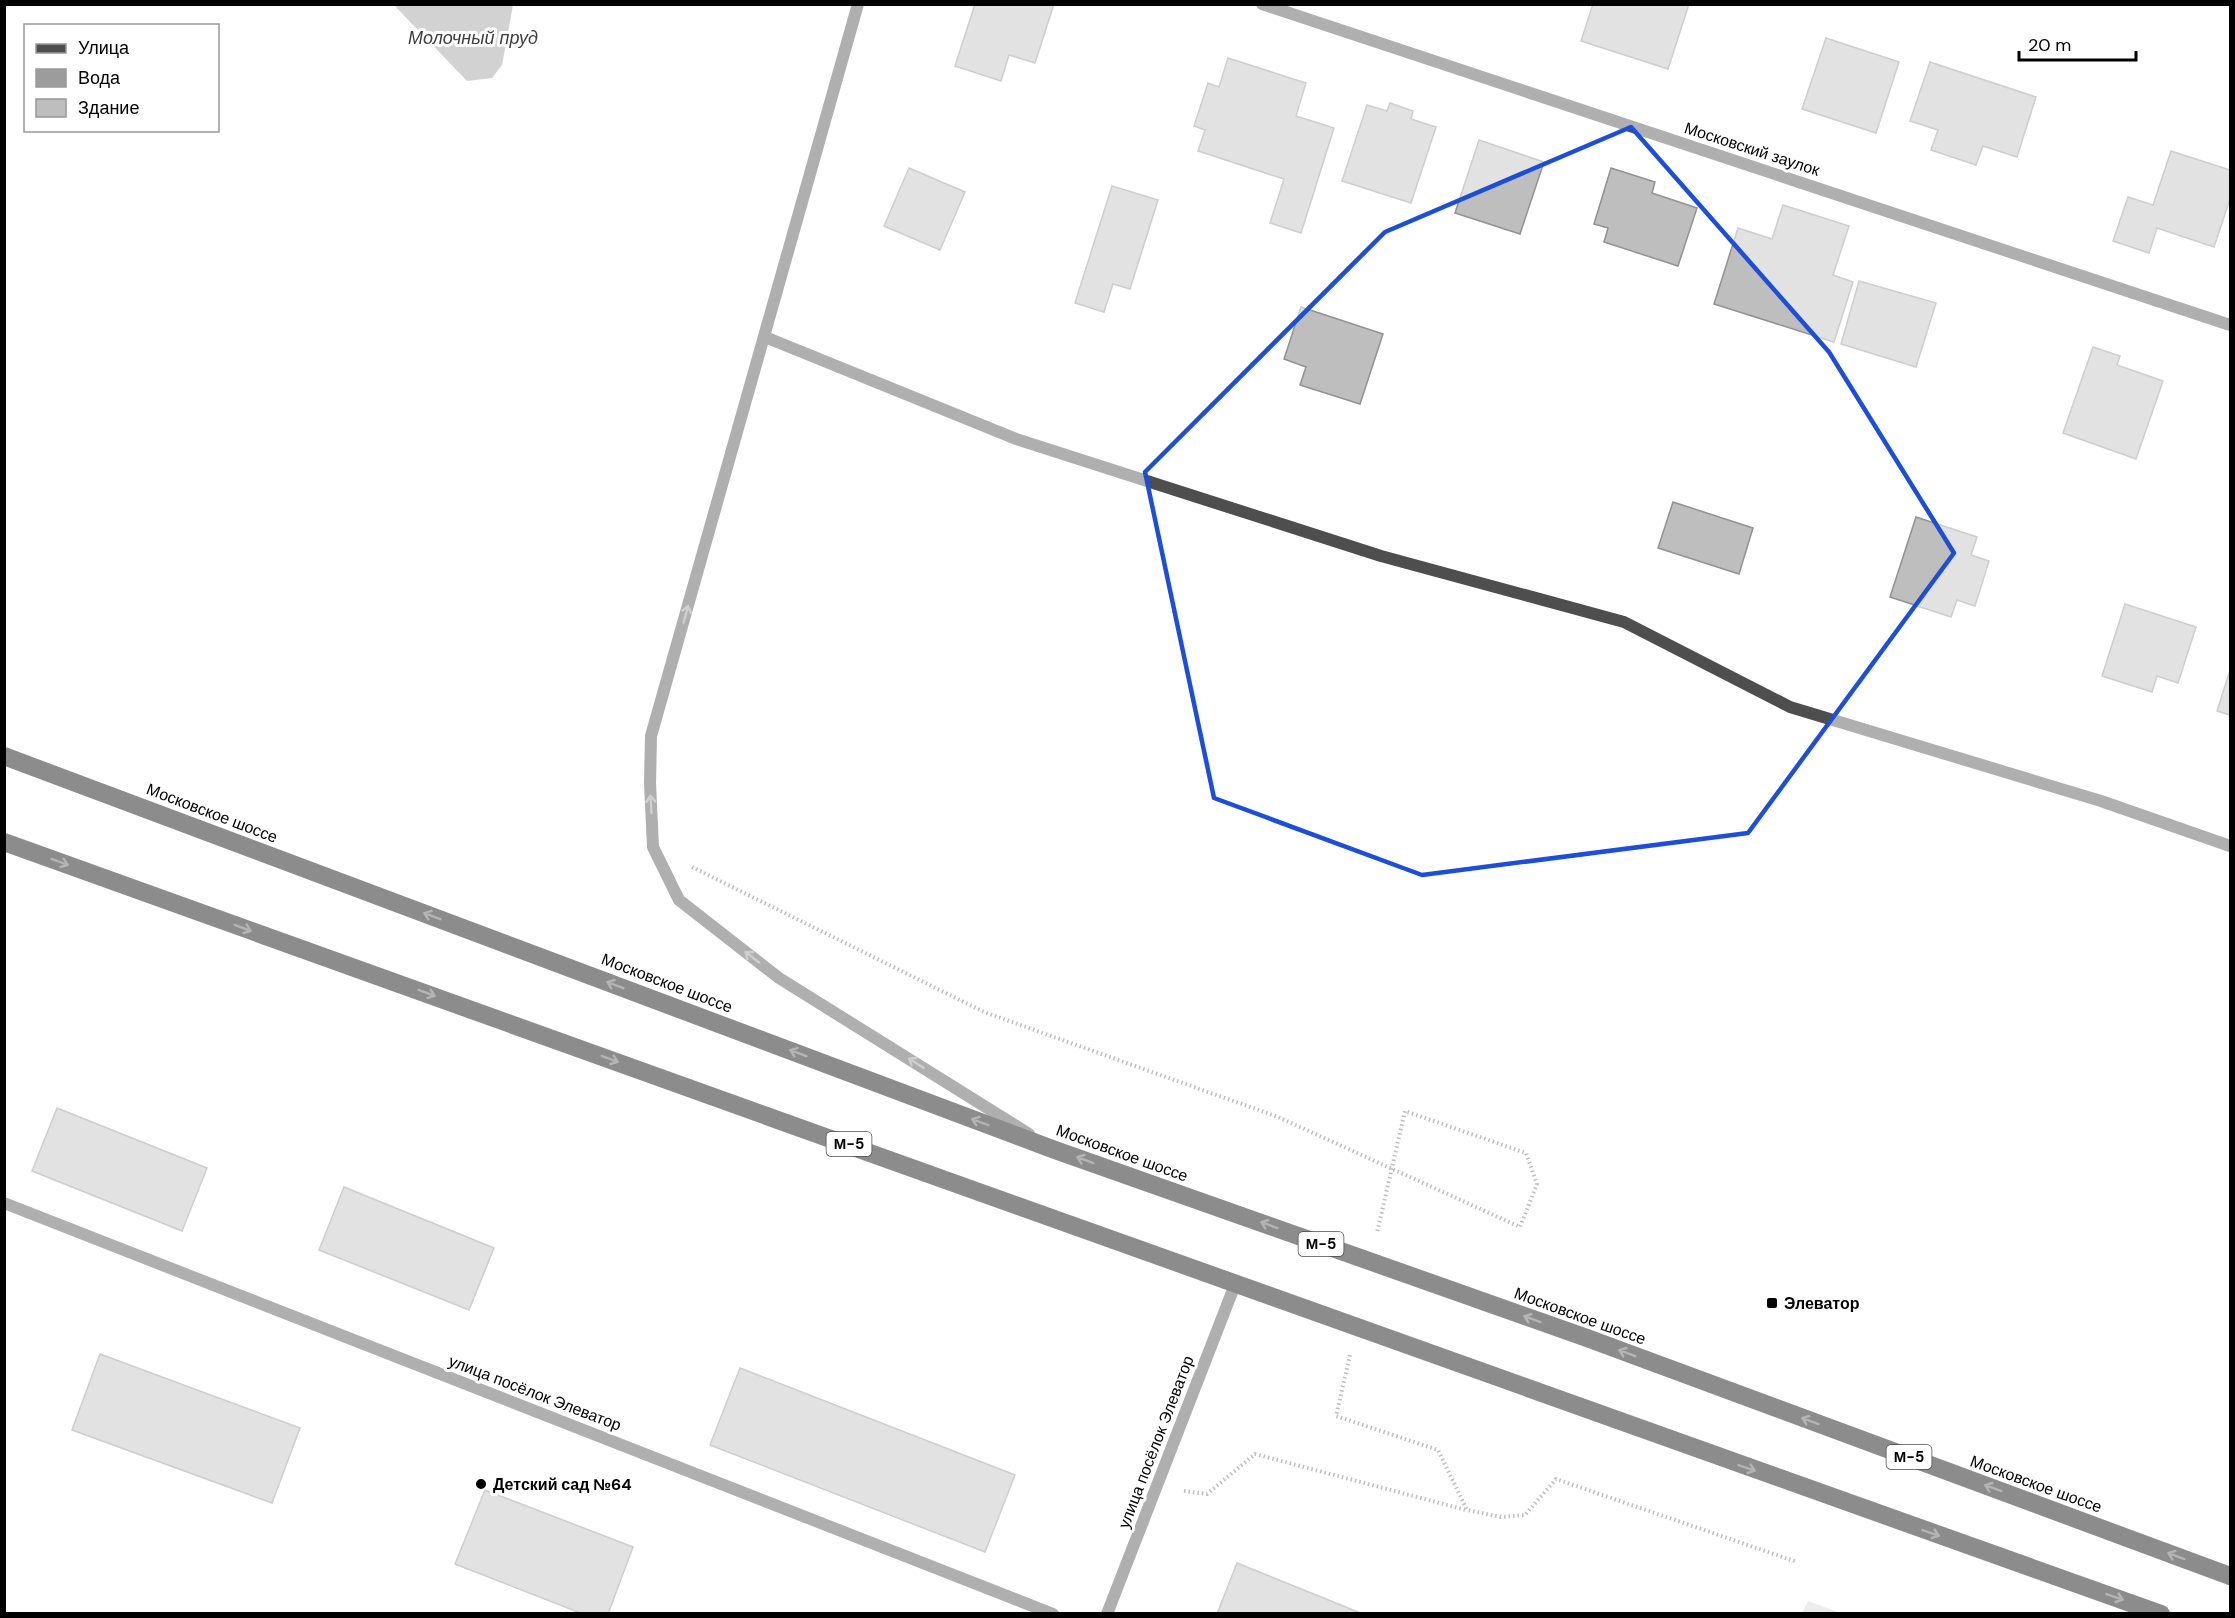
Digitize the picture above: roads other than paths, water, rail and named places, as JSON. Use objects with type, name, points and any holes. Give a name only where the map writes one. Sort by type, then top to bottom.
[{"type":"highway","name":"Московское шоссе","points":[[4,756],[1055,1150],[1576,1334],[2230,1576]]},
{"type":"highway","name":"М-5","points":[[4,842],[1236,1282],[1692,1449],[2161,1614]]},
{"type":"street","points":[[858,4],[651,736],[650,783],[653,848],[679,900],[779,978],[1055,1150]]},
{"type":"street","name":"Московский заулок","points":[[1262,4],[2230,325]]},
{"type":"street","points":[[765,337],[1016,439],[1381,556],[1624,622],[1790,706],[2101,801],[2230,846]]},
{"type":"street","name":"улица посёлок Элеватор","points":[[4,1203],[1053,1614]]},
{"type":"street","name":"улица посёлок Элеватор","points":[[1107,1614],[1236,1282]]},
{"type":"water","name":"Молочный пруд","points":[[394,5],[513,5],[502,65],[492,78],[467,81]]},
{"type":"place","name":"Элеватор","points":[[1772,1303]]},
{"type":"place","name":"Детский сад №64","points":[[481,1484]]}]
